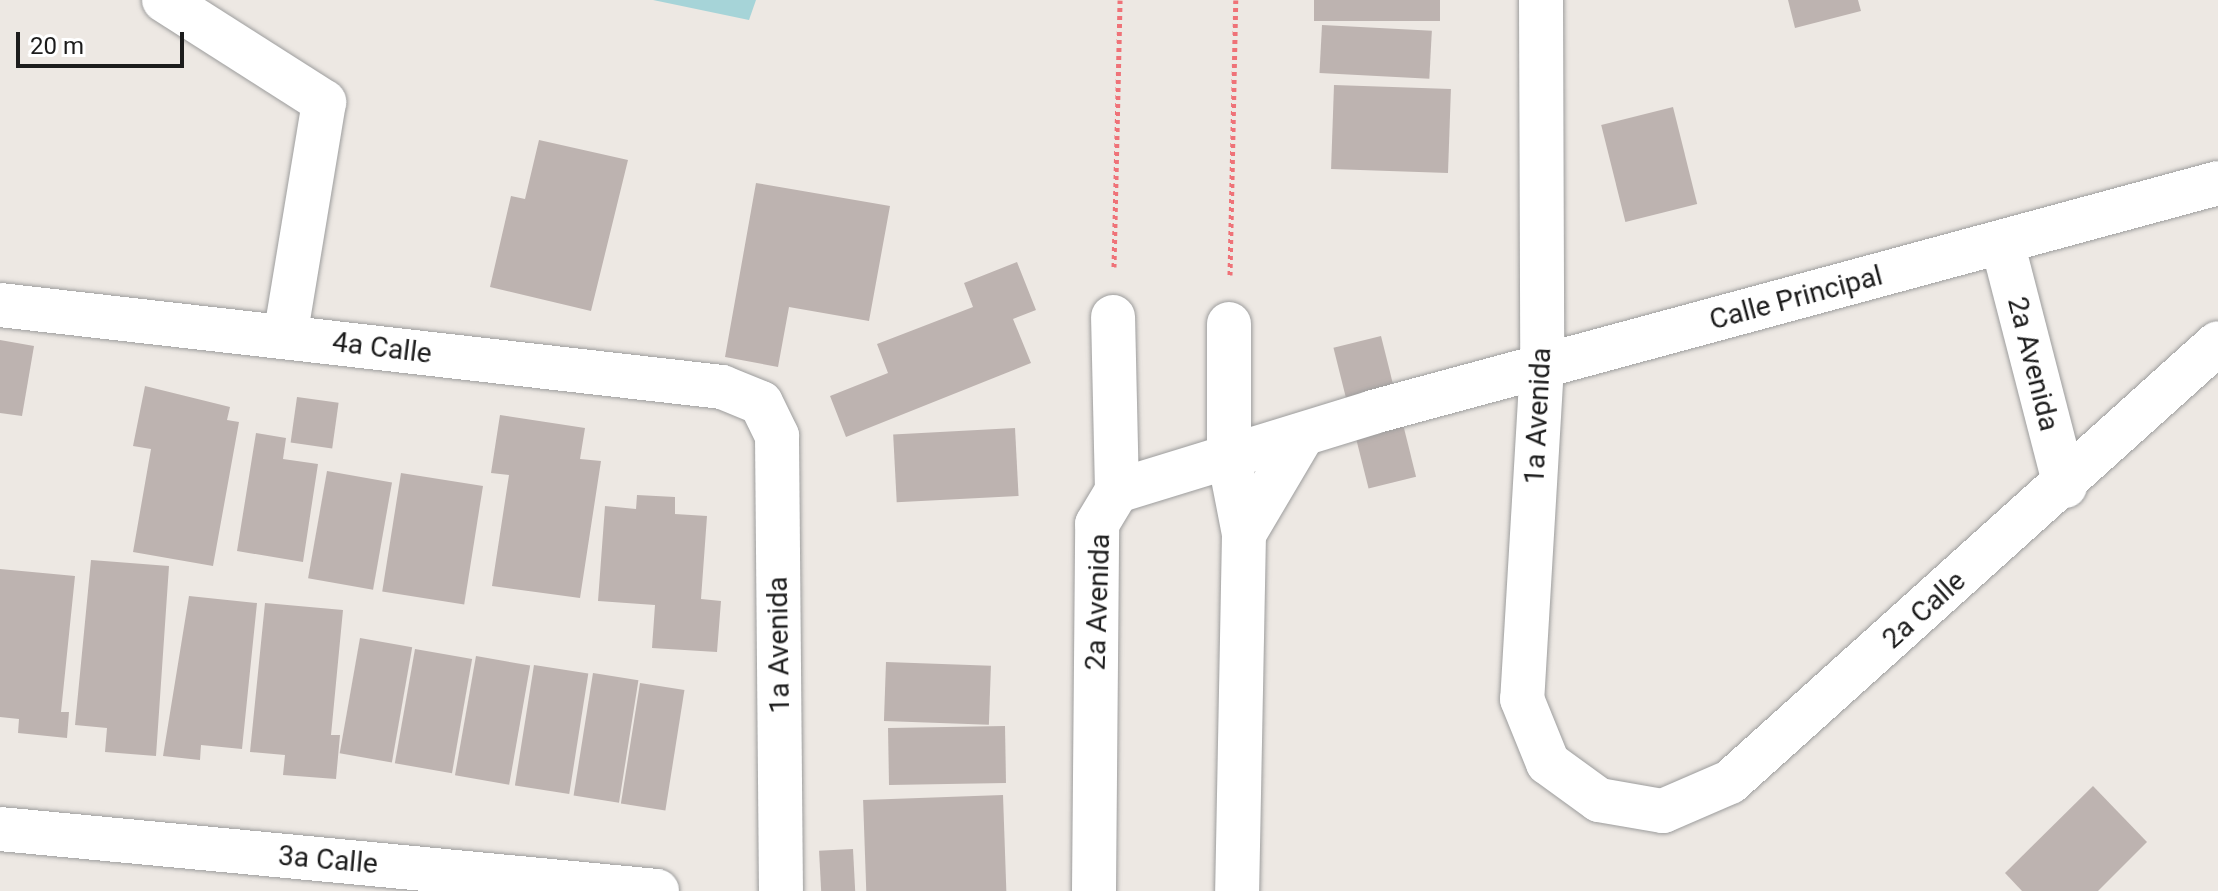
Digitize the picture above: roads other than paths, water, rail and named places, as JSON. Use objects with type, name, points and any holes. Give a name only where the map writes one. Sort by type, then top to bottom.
[{"type":"street","points":[[164,0],[324,102],[285,337]]},
{"type":"street","name":"1a Avenida","points":[[1541,0],[1542,366],[1522,699],[1548,763],[1599,800]]},
{"type":"street","name":"Calle Principal","points":[[1117,491],[1373,412],[2218,183]]},
{"type":"street","name":"2a Avenida","points":[[2002,242],[2065,486]]},
{"type":"street","name":"4a Calle","points":[[0,305],[722,387],[761,403]]},
{"type":"street","points":[[1113,317],[1117,491]]},
{"type":"street","points":[[1229,324],[1229,457],[1244,534],[1237,891]]},
{"type":"street","name":"2a Calle","points":[[1599,800],[1663,811],[1730,782],[2065,486],[2218,343]]},
{"type":"street","name":"1a Avenida","points":[[761,403],[777,436],[781,891]]},
{"type":"street","points":[[1244,534],[1302,436]]},
{"type":"street","name":"2a Avenida","points":[[1094,891],[1097,524],[1117,491]]},
{"type":"street","name":"3a Calle","points":[[0,829],[657,891]]},
{"type":"water","points":[[653,0],[756,0],[749,20]]}]
